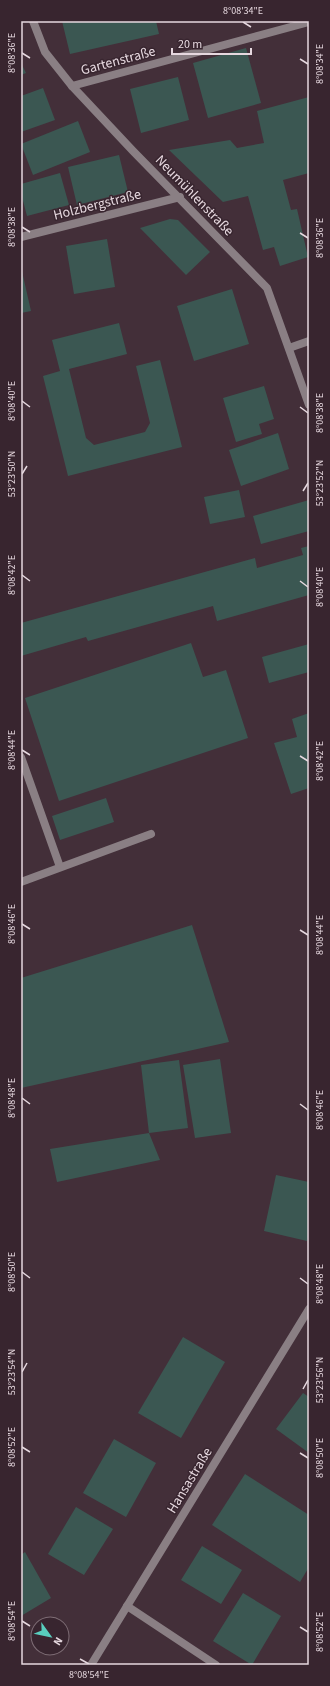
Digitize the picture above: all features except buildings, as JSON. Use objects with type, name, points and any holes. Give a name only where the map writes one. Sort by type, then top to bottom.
[{"type":"street","name":"Neumühlenstraße","points":[[33,21],[45,52],[72,86],[133,151],[180,197],[267,288],[309,405]]},
{"type":"street","name":"Gartenstraße","points":[[72,86],[309,22]]},
{"type":"street","name":"Holzbergstraße","points":[[21,237],[180,197]]},
{"type":"street","points":[[289,348],[309,341]]},
{"type":"street","points":[[21,757],[60,867]]},
{"type":"street","points":[[21,882],[151,834]]},
{"type":"street","name":"Hansastraße","points":[[91,1665],[309,1309]]},
{"type":"street","points":[[127,1606],[216,1665]]}]
